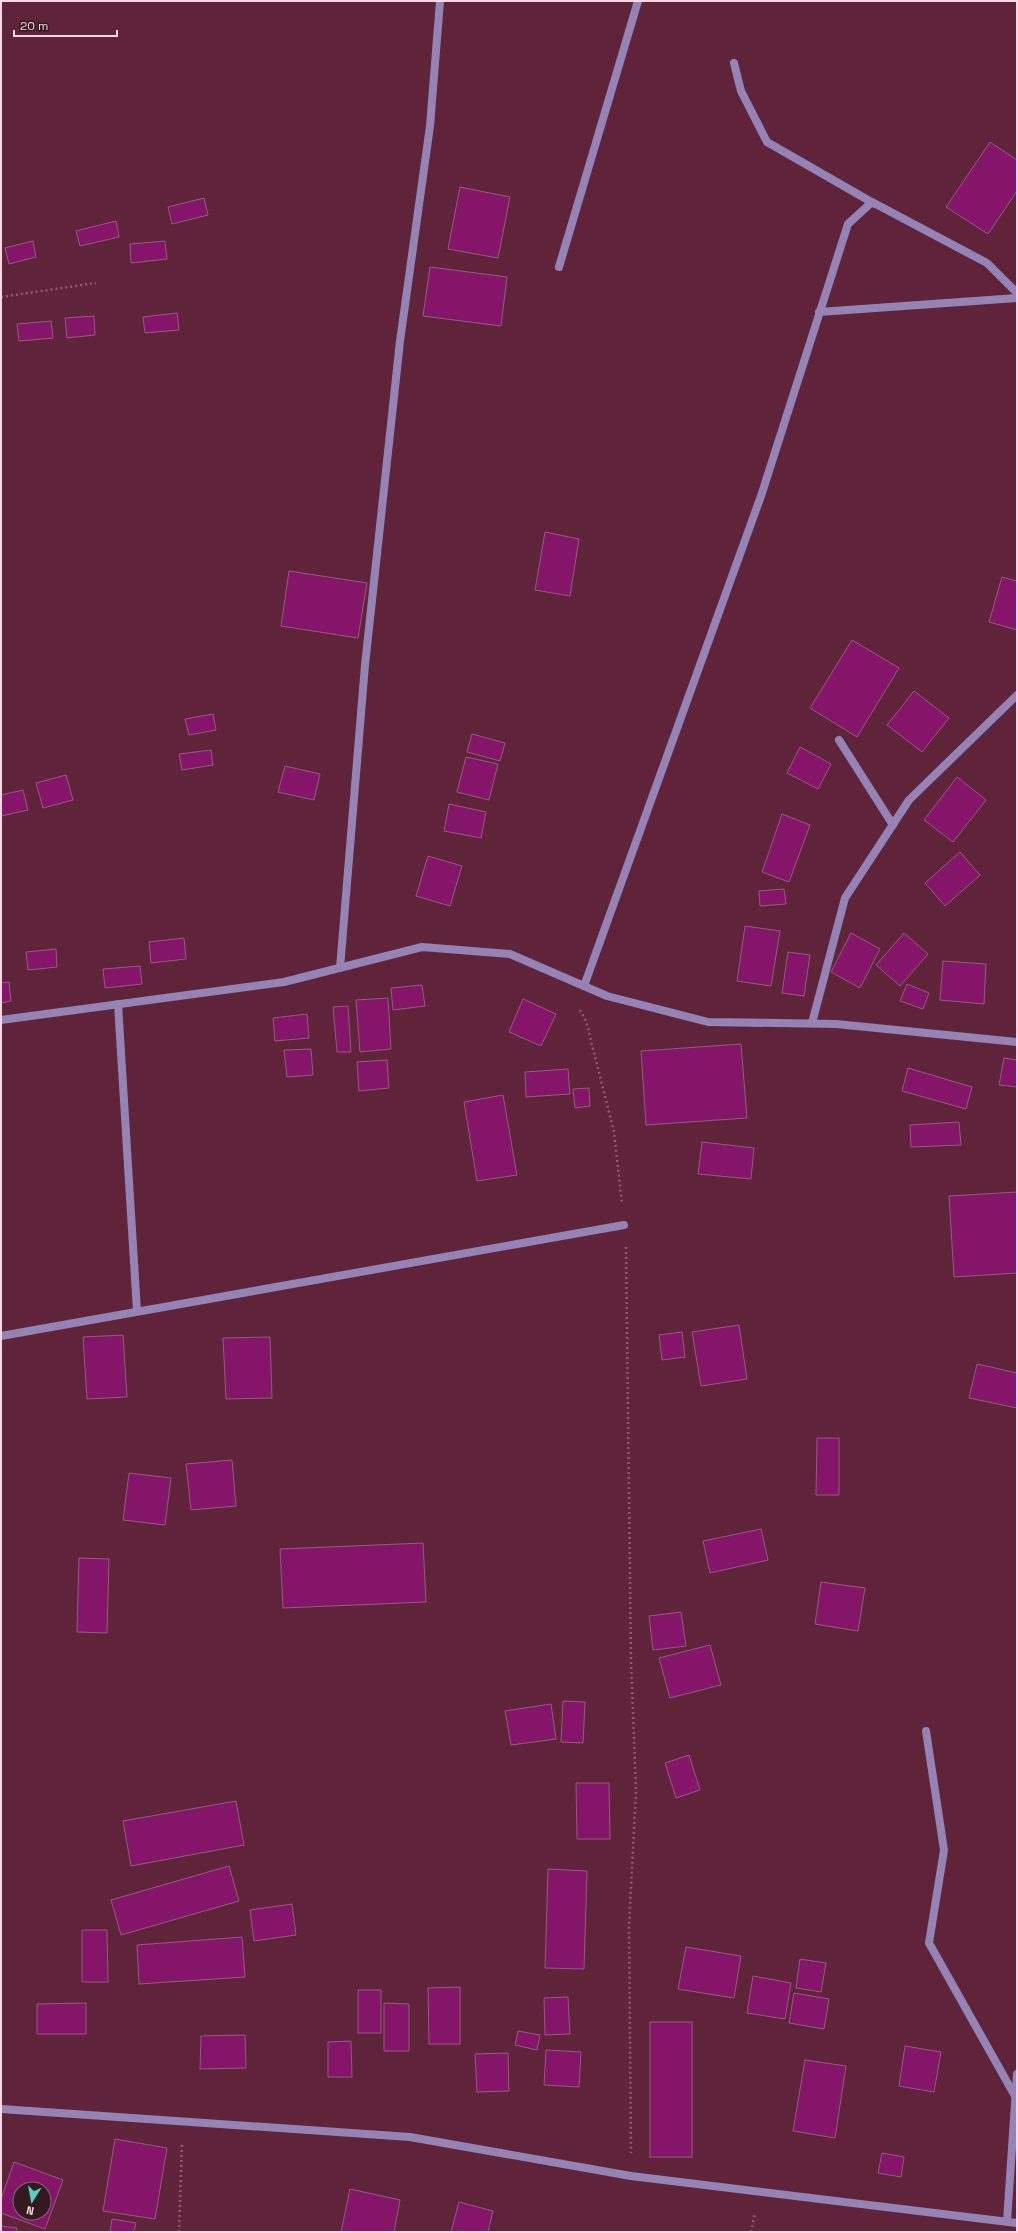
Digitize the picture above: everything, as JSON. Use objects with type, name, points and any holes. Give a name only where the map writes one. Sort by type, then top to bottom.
[{"type":"street","points":[[340,968],[365,665],[400,341],[430,126],[440,1]]},
{"type":"street","points":[[559,267],[638,1]]},
{"type":"street","points":[[734,63],[741,90],[767,142],[885,209]]},
{"type":"street","points":[[584,986],[761,496],[848,224],[872,202],[988,263],[1017,293]]},
{"type":"street","points":[[820,312],[1017,298]]},
{"type":"street","points":[[812,1023],[845,898],[909,800],[1017,695]]},
{"type":"street","points":[[839,740],[893,825]]},
{"type":"street","points":[[1,1020],[284,982],[422,947],[510,954],[607,996],[708,1022],[812,1023],[1017,1042]]},
{"type":"street","points":[[118,1004],[137,1311]]},
{"type":"street","points":[[1,1336],[624,1225]]},
{"type":"street","points":[[926,1730],[944,1850],[929,1943],[1016,2096]]},
{"type":"street","points":[[1007,2221],[1017,2074]]},
{"type":"street","points":[[1,2109],[410,2138],[631,2176],[1017,2223]]},
{"type":"path","points":[[1,296],[96,283]]},
{"type":"path","points":[[562,977],[586,1021],[614,1132],[624,1225],[627,1294],[631,1661],[636,1791],[629,1926],[631,2176]]},
{"type":"path","points":[[179,2232],[182,2135],[185,2122]]},
{"type":"building","points":[[990,142],[1017,160],[1017,191],[988,234],[946,207]]},
{"type":"building","points":[[460,187],[510,197],[498,258],[448,249]]},
{"type":"building","points":[[204,198],[208,215],[172,224],[168,207]]},
{"type":"building","points":[[116,221],[119,237],[80,246],[76,231]]},
{"type":"building","points":[[33,241],[36,257],[9,264],[5,248]]},
{"type":"building","points":[[165,241],[167,259],[131,263],[130,244]]},
{"type":"building","points":[[430,267],[507,277],[501,326],[423,316]]},
{"type":"building","points":[[177,313],[179,330],[145,333],[143,317]]},
{"type":"building","points":[[94,316],[95,335],[67,338],[65,318]]},
{"type":"building","points":[[51,321],[53,338],[19,341],[17,324]]},
{"type":"building","points":[[545,532],[579,539],[570,596],[535,590]]},
{"type":"building","points":[[289,571],[367,583],[358,638],[281,626]]},
{"type":"building","points":[[1002,577],[1017,581],[1017,630],[989,622]]},
{"type":"building","points":[[852,640],[899,668],[857,737],[810,708]]},
{"type":"building","points":[[914,691],[949,718],[922,752],[887,725]]},
{"type":"building","points":[[213,714],[216,730],[189,735],[185,719]]},
{"type":"building","points":[[472,734],[505,743],[500,761],[467,752]]},
{"type":"building","points":[[800,747],[831,764],[818,789],[787,773]]},
{"type":"building","points":[[211,750],[213,765],[182,770],[179,754]]},
{"type":"building","points":[[466,757],[498,764],[489,800],[457,792]]},
{"type":"building","points":[[285,766],[320,774],[314,800],[278,792]]},
{"type":"building","points":[[66,775],[73,800],[43,808],[36,783]]},
{"type":"building","points":[[957,777],[986,800],[953,842],[924,820]]},
{"type":"building","points":[[23,790],[28,810],[1,816],[1,795]]},
{"type":"building","points":[[449,804],[486,812],[481,838],[444,831]]},
{"type":"building","points":[[782,814],[810,825],[789,882],[762,872]]},
{"type":"building","points":[[960,852],[980,875],[945,906],[925,883]]},
{"type":"building","points":[[428,856],[462,866],[450,906],[416,896]]},
{"type":"building","points":[[784,889],[786,904],[760,906],[759,891]]},
{"type":"building","points":[[745,926],[780,931],[771,986],[737,981]]},
{"type":"building","points":[[851,933],[880,949],[860,988],[831,972]]},
{"type":"building","points":[[904,933],[928,954],[900,986],[876,965]]},
{"type":"building","points":[[184,938],[186,959],[151,963],[149,942]]},
{"type":"building","points":[[56,949],[57,967],[28,970],[26,952]]},
{"type":"building","points":[[788,952],[810,955],[804,996],[782,993]]},
{"type":"building","points":[[943,961],[986,964],[984,1004],[940,1000]]},
{"type":"building","points":[[140,966],[142,984],[105,988],[103,969]]},
{"type":"building","points":[[9,982],[11,1001],[1,1003],[1,983]]},
{"type":"building","points":[[907,984],[929,993],[923,1009],[900,1001]]},
{"type":"building","points":[[422,985],[425,1006],[393,1010],[391,988]]},
{"type":"building","points":[[388,998],[391,1049],[360,1052],[356,1000]]},
{"type":"building","points":[[523,999],[556,1014],[541,1046],[509,1032]]},
{"type":"building","points":[[348,1006],[351,1052],[337,1052],[333,1007]]},
{"type":"building","points":[[307,1014],[309,1038],[275,1041],[273,1018]]},
{"type":"building","points":[[741,1044],[747,1118],[646,1125],[641,1051]]},
{"type":"building","points":[[311,1049],[313,1075],[287,1077],[284,1050]]},
{"type":"building","points":[[1004,1058],[1017,1060],[1017,1087],[999,1085]]},
{"type":"building","points":[[387,1060],[389,1088],[359,1091],[357,1062]]},
{"type":"building","points":[[908,1068],[972,1087],[966,1109],[902,1091]]},
{"type":"building","points":[[568,1069],[570,1094],[526,1097],[525,1072]]},
{"type":"building","points":[[589,1088],[590,1106],[575,1108],[573,1089]]},
{"type":"building","points":[[503,1095],[517,1175],[477,1181],[464,1102]]},
{"type":"building","points":[[959,1122],[961,1145],[911,1147],[910,1125]]},
{"type":"building","points":[[702,1142],[754,1148],[751,1179],[698,1174]]},
{"type":"building","points":[[1017,1192],[1017,1273],[954,1277],[949,1196]]},
{"type":"building","points":[[739,1325],[747,1379],[701,1386],[692,1332]]},
{"type":"building","points":[[682,1332],[685,1357],[662,1360],[659,1335]]},
{"type":"building","points":[[123,1335],[127,1397],[87,1399],[83,1337]]},
{"type":"building","points":[[270,1337],[272,1398],[226,1399],[223,1338]]},
{"type":"building","points":[[977,1364],[1017,1373],[1017,1408],[969,1398]]},
{"type":"building","points":[[817,1438],[839,1438],[839,1495],[816,1495]]},
{"type":"building","points":[[232,1460],[236,1506],[191,1510],[186,1464]]},
{"type":"building","points":[[129,1473],[171,1478],[165,1525],[123,1520]]},
{"type":"building","points":[[761,1529],[768,1560],[710,1573],[703,1541]]},
{"type":"building","points":[[423,1543],[426,1602],[283,1608],[280,1549]]},
{"type":"building","points":[[79,1558],[109,1559],[107,1633],[77,1632]]},
{"type":"building","points":[[821,1582],[865,1588],[858,1631],[815,1624]]},
{"type":"building","points":[[681,1612],[686,1646],[653,1650],[649,1616]]},
{"type":"building","points":[[710,1645],[721,1685],[670,1698],[659,1658]]},
{"type":"building","points":[[563,1701],[585,1702],[583,1743],[561,1742]]},
{"type":"building","points":[[551,1704],[556,1739],[511,1745],[505,1711]]},
{"type":"building","points":[[689,1755],[700,1790],[676,1798],[665,1763]]},
{"type":"building","points":[[576,1783],[609,1783],[610,1839],[577,1839]]},
{"type":"building","points":[[236,1801],[244,1845],[131,1866],[123,1821]]},
{"type":"building","points":[[229,1866],[239,1901],[121,1935],[111,1900]]},
{"type":"building","points":[[548,1869],[587,1871],[584,1969],[545,1968]]},
{"type":"building","points":[[292,1904],[296,1935],[254,1941],[250,1910]]},
{"type":"building","points":[[82,1930],[107,1930],[108,1982],[82,1982]]},
{"type":"building","points":[[242,1937],[245,1977],[139,1984],[137,1945]]},
{"type":"building","points":[[686,1947],[741,1956],[734,1998],[678,1989]]},
{"type":"building","points":[[800,1959],[826,1963],[821,1992],[796,1988]]},
{"type":"building","points":[[753,1976],[791,1983],[785,2019],[747,2013]]},
{"type":"building","points":[[460,1987],[460,2044],[429,2044],[428,1988]]},
{"type":"building","points":[[358,1990],[381,1990],[381,2033],[358,2033]]},
{"type":"building","points":[[794,1993],[829,1999],[824,2029],[789,2023]]},
{"type":"building","points":[[568,1997],[570,2034],[545,2035],[544,1998]]},
{"type":"building","points":[[86,2003],[86,2034],[37,2034],[37,2004]]},
{"type":"building","points":[[384,2003],[409,2004],[409,2051],[384,2051]]},
{"type":"building","points":[[650,2022],[692,2022],[692,2157],[650,2157]]},
{"type":"building","points":[[518,2031],[540,2035],[537,2050],[515,2045]]},
{"type":"building","points":[[245,2035],[246,2068],[200,2069],[201,2036]]},
{"type":"building","points":[[351,2041],[352,2077],[328,2077],[328,2042]]},
{"type":"building","points":[[905,2046],[941,2052],[934,2092],[899,2086]]},
{"type":"building","points":[[546,2050],[581,2052],[579,2087],[544,2085]]},
{"type":"building","points":[[508,2053],[509,2091],[477,2092],[475,2054]]},
{"type":"building","points":[[805,2060],[846,2066],[835,2138],[793,2131]]},
{"type":"building","points":[[115,2139],[167,2148],[155,2219],[103,2211]]},
{"type":"building","points":[[882,2153],[904,2157],[901,2177],[878,2173]]},
{"type":"building","points":[[14,2162],[63,2180],[52,2210],[52,2181],[12,2181],[12,2217],[1,2213],[1,2199]]},
{"type":"building","points":[[350,2189],[400,2200],[394,2232],[341,2232]]},
{"type":"building","points":[[459,2202],[493,2211],[488,2232],[451,2232]]},
{"type":"building","points":[[112,2219],[136,2223],[134,2232],[110,2232]]},
{"type":"building","points":[[23,2221],[48,2221],[45,2229]]},
{"type":"building","points":[[1,2226],[17,2228],[16,2232],[1,2232]]}]
